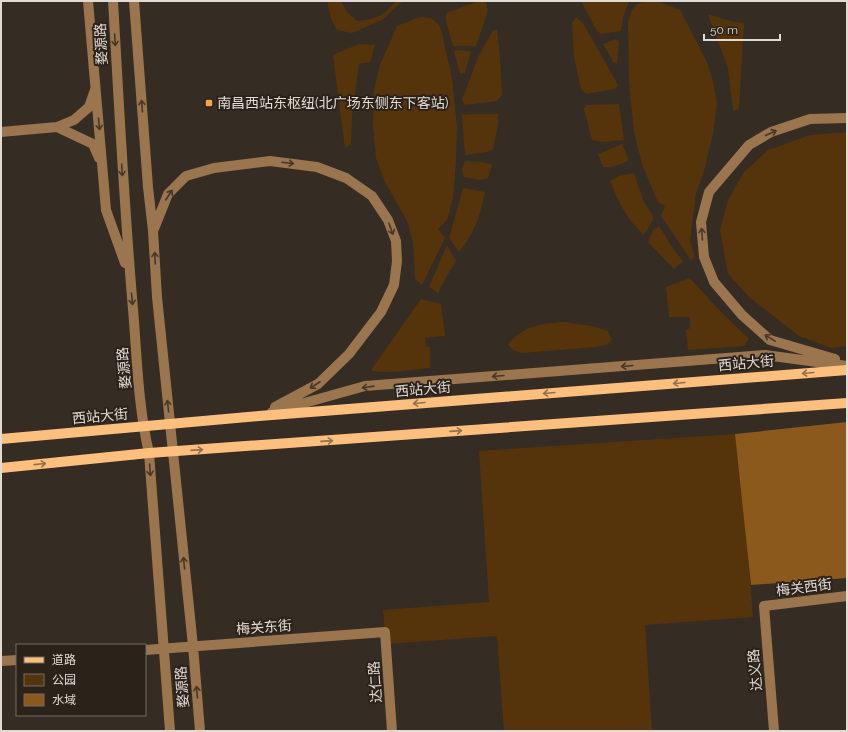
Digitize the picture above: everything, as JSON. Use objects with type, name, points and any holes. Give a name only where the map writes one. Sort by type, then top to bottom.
[{"type":"main road","name":"西站大街","points":[[1,439],[259,416],[847,370]]},
{"type":"main road","points":[[1,468],[149,453],[847,403]]},
{"type":"street","points":[[88,1],[106,210],[130,277]]},
{"type":"street","name":"婺源路","points":[[113,1],[123,184],[130,277],[143,427],[149,453],[170,731]]},
{"type":"street","name":"婺源路","points":[[134,1],[157,297],[193,646],[200,731]]},
{"type":"street","points":[[1,132],[56,127],[74,120],[89,107],[96,89]]},
{"type":"street","points":[[847,118],[810,119],[771,132],[749,145],[709,192],[701,222],[704,257],[714,282],[742,315],[770,340],[847,364]]},
{"type":"street","points":[[56,127],[93,144],[103,168]]},
{"type":"street","points":[[153,231],[168,194],[186,176],[214,168],[270,161],[317,167],[346,178],[372,196],[388,220],[396,241],[397,261],[394,285],[381,312],[349,354],[318,384],[259,416]]},
{"type":"street","points":[[259,416],[365,386],[765,355],[847,364]]},
{"type":"street","name":"梅关西街","points":[[764,606],[847,596]]},
{"type":"street","name":"达义路","points":[[764,606],[774,731]]},
{"type":"street","name":"梅关东街","points":[[146,650],[385,632]]},
{"type":"street","name":"达仁路","points":[[385,632],[392,731]]},
{"type":"street","points":[[1,661],[16,660]]},
{"type":"green space","points":[[327,1],[341,1],[347,12],[357,21],[375,18],[387,10],[396,1],[403,1],[382,20],[352,33],[337,30],[331,19]]},
{"type":"green space","points":[[479,1],[486,2],[488,10],[476,46],[453,46],[446,21],[446,13]]},
{"type":"green space","points":[[581,1],[629,2],[623,17],[621,31],[601,34],[597,31]]},
{"type":"green space","points":[[645,1],[657,1],[680,10],[706,60],[713,81],[717,104],[713,134],[704,171],[696,193],[690,241],[695,257],[691,260],[661,216],[665,206],[658,202],[643,167],[634,133],[629,81],[628,21],[632,10],[637,4]]},
{"type":"green space","points":[[708,14],[730,21],[744,23],[739,109],[733,111],[728,68]]},
{"type":"green space","points":[[422,17],[431,18],[439,25],[442,33],[452,78],[457,127],[453,199],[447,220],[438,229],[445,238],[422,285],[415,279],[413,242],[407,221],[385,182],[376,158],[373,126],[374,90],[380,65],[397,26]]},
{"type":"green space","points":[[576,17],[583,23],[618,85],[615,89],[586,94],[581,89],[574,56],[572,23]]},
{"type":"green space","points":[[493,30],[497,30],[502,95],[497,101],[465,105],[462,100],[478,57]]},
{"type":"green space","points":[[616,39],[619,42],[617,63],[614,63],[603,44]]},
{"type":"green space","points":[[359,44],[375,45],[370,62],[359,64],[352,116],[351,144],[345,148],[333,55]]},
{"type":"green space","points":[[455,50],[471,51],[465,73],[460,74]]},
{"type":"green space","points":[[619,104],[624,140],[604,142],[592,140],[584,109],[585,106]]},
{"type":"green space","points":[[498,114],[498,125],[493,149],[487,152],[465,155],[462,115]]},
{"type":"green space","points":[[847,132],[847,346],[831,348],[799,336],[750,298],[728,274],[720,230],[728,200],[744,172],[768,150],[810,135]]},
{"type":"green space","points":[[622,144],[629,160],[616,166],[603,167],[598,154]]},
{"type":"green space","points":[[465,161],[483,162],[492,165],[488,178],[480,180],[464,177],[462,170]]},
{"type":"green space","points":[[634,173],[643,200],[654,218],[644,235],[632,222],[624,210],[610,181],[619,176]]},
{"type":"green space","points":[[463,188],[485,192],[473,231],[459,252],[449,238]]},
{"type":"green space","points":[[659,226],[674,250],[683,261],[674,269],[648,242],[653,230]]},
{"type":"green space","points":[[447,245],[456,261],[440,288],[439,294],[429,287]]},
{"type":"green space","points":[[690,278],[719,310],[749,339],[744,346],[688,350],[686,330],[690,328],[690,317],[669,317],[666,287]]},
{"type":"green space","points":[[421,299],[441,304],[445,336],[425,338],[426,346],[430,347],[430,368],[391,372],[371,370]]},
{"type":"green space","points":[[564,322],[592,326],[608,331],[612,340],[606,345],[596,347],[522,353],[513,350],[508,344],[527,329],[540,325]]},
{"type":"green space","points":[[735,434],[744,508],[753,617],[645,625],[652,731],[504,731],[497,636],[386,644],[383,610],[489,602],[479,451]]},
{"type":"water","points":[[847,422],[847,578],[751,585],[735,434]]},
{"type":"place","name":"南昌西站东枢纽(北广场东侧东下客站)","points":[[209,103]]}]
